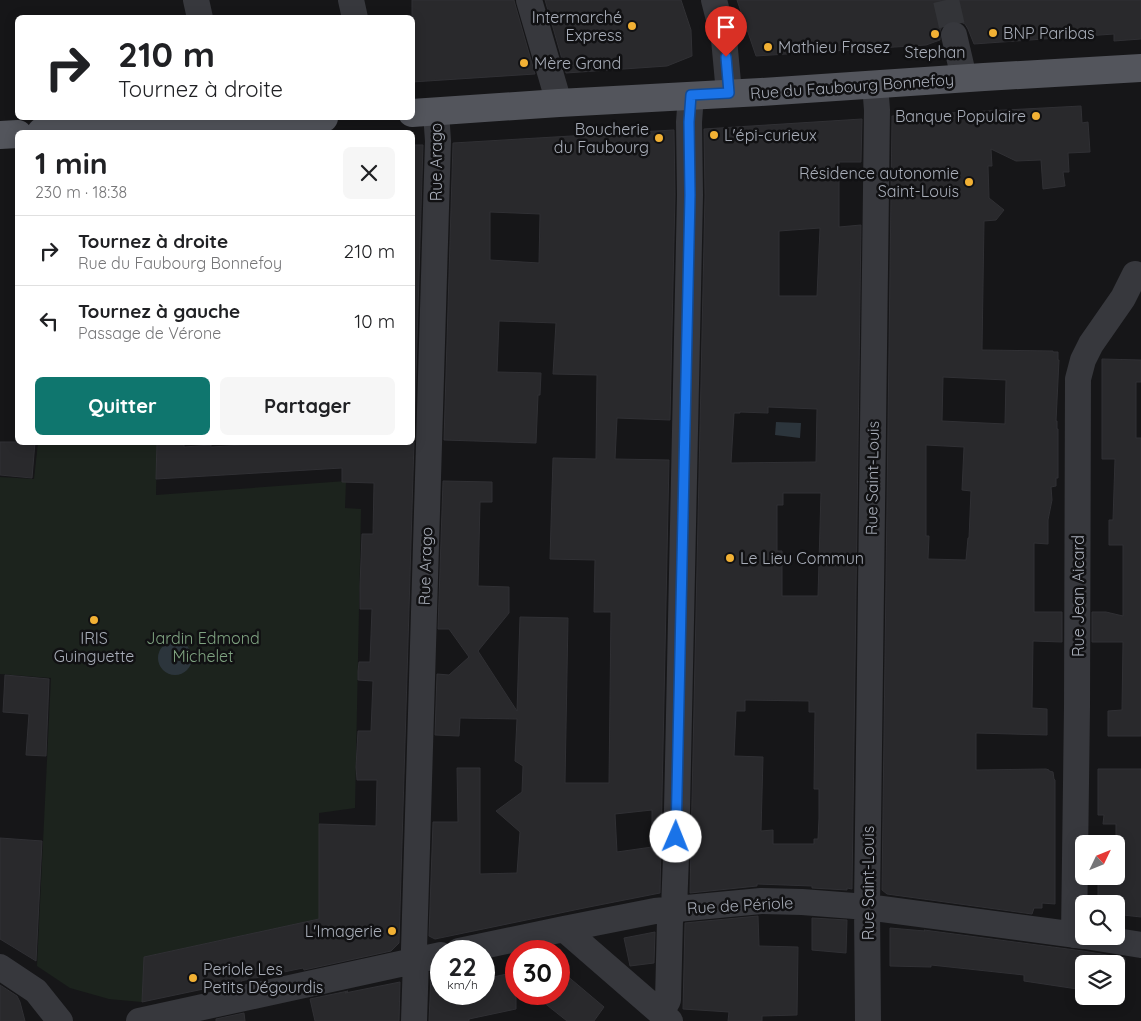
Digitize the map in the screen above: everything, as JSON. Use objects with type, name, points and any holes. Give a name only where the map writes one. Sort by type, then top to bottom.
[{"type":"main road","name":"Rue du Faubourg Bonnefoy","points":[[424,112],[1141,68]]},
{"type":"main road","points":[[71,130],[222,120],[291,120]]},
{"type":"main road","points":[[0,135],[15,134]]},
{"type":"street","points":[[196,0],[199,15]]},
{"type":"street","points":[[351,0],[354,15]]},
{"type":"street","points":[[529,0],[559,103]]},
{"type":"street","points":[[714,0],[724,39],[729,93]]},
{"type":"street","points":[[954,35],[964,78]]},
{"type":"street","name":"Rue Saint-Louis","points":[[868,1021],[867,907],[877,110],[875,84]]},
{"type":"street","points":[[665,1017],[668,1000],[670,920],[674,909],[676,847],[691,95]]},
{"type":"street","name":"Rue Arago","points":[[414,1021],[416,960],[414,949],[438,151],[424,112]]},
{"type":"street","name":"Rue Jean Aicard","points":[[1080,895],[1077,698],[1078,379],[1083,360],[1091,344],[1122,298],[1135,274]]},
{"type":"street","name":"Rue de Périole","points":[[495,943],[655,911],[761,901],[867,907],[1075,935]]},
{"type":"street","points":[[564,928],[665,1017]]},
{"type":"street","name":"Rue de Périole","points":[[1125,943],[1141,945]]},
{"type":"street","points":[[139,1021],[430,957]]},
{"type":"street","points":[[0,967],[36,991],[60,1021]]},
{"type":"green space","name":"Jardin Edmond Michelet","points":[[38,445],[157,445],[156,495],[346,481],[345,508],[361,509],[355,808],[319,813],[319,919],[144,957],[142,1002],[109,999],[70,988],[37,966],[51,678],[0,674],[0,477],[34,479]]},
{"type":"shaded area","points":[[776,422],[801,423],[800,438],[775,435]]},
{"type":"shaded area","points":[[175,641],[182,642],[187,646],[191,651],[191,665],[187,670],[182,674],[175,675],[168,674],[163,670],[159,665],[158,658],[159,651],[163,646],[168,642]]},
{"type":"building","points":[[412,0],[514,0],[535,74],[415,82],[415,15],[412,15]]},
{"type":"building","points":[[545,0],[681,0],[691,30],[692,56],[667,66],[566,73]]},
{"type":"building","points":[[737,0],[1141,0],[1141,39],[1114,41],[1114,34],[974,44],[965,24],[951,20],[944,24],[940,30],[940,40],[926,45],[756,56]]},
{"type":"building","points":[[1081,106],[1082,123],[1088,122],[1090,152],[1068,153],[1069,172],[1063,172],[1065,186],[1043,189],[1041,160],[1016,161],[991,149],[992,166],[988,166],[989,198],[1004,210],[996,220],[984,221],[982,350],[1053,351],[1058,352],[1059,360],[1056,421],[1058,429],[1058,478],[1056,478],[1056,486],[1051,487],[1052,500],[1048,520],[1048,544],[1034,543],[1034,612],[1062,612],[1062,642],[1033,641],[1032,708],[1047,709],[1047,735],[976,733],[976,770],[1046,769],[1053,772],[1055,780],[1055,904],[1042,903],[1042,908],[1034,908],[1032,914],[887,894],[882,890],[892,116]],"holes":[[[943,377],[1006,380],[1005,424],[942,421]],[[926,445],[964,447],[962,490],[971,491],[966,560],[928,559],[929,536],[926,536]]]},
{"type":"building","points":[[862,119],[861,162],[839,162],[839,227],[861,225],[852,889],[847,888],[847,890],[812,888],[812,886],[757,884],[757,886],[690,893],[705,195],[704,129]],"holes":[[[820,228],[817,296],[779,296],[779,231]],[[768,407],[817,409],[816,462],[731,463],[734,413],[768,413]],[[783,493],[821,493],[818,596],[782,596],[782,551],[777,551],[777,505],[783,505]],[[745,700],[809,701],[809,712],[815,712],[814,789],[819,789],[819,818],[818,839],[814,839],[814,844],[773,844],[773,830],[761,831],[763,757],[734,756],[736,711],[745,711]]]},
{"type":"building","points":[[674,130],[675,195],[670,420],[617,418],[615,459],[669,460],[660,893],[435,939],[429,936],[433,822],[458,822],[457,768],[480,768],[480,874],[517,873],[520,832],[496,811],[522,792],[523,766],[515,761],[517,719],[460,718],[459,736],[435,735],[437,674],[449,675],[469,657],[449,629],[438,629],[443,481],[492,482],[492,502],[480,502],[478,586],[509,587],[509,613],[478,651],[517,711],[520,617],[568,618],[565,783],[609,783],[611,612],[594,612],[595,560],[550,559],[553,458],[596,459],[597,375],[553,374],[556,323],[499,321],[497,372],[541,373],[536,443],[444,440],[453,143]],"holes":[[[490,212],[540,214],[539,263],[490,260]],[[652,810],[652,847],[617,852],[615,814]]]},
{"type":"building","points":[[415,145],[423,145],[415,406]]},
{"type":"building","points":[[1102,359],[1141,360],[1141,382],[1136,382],[1136,438],[1141,438],[1141,736],[1108,736],[1108,711],[1122,710],[1123,642],[1092,642],[1092,612],[1106,612],[1123,616],[1123,545],[1109,545],[1109,520],[1113,520],[1115,459],[1102,459]]},
{"type":"building","points":[[0,442],[15,442],[15,445],[35,445],[32,478],[0,475]]},
{"type":"building","points":[[157,445],[184,445],[184,447],[211,445],[211,447],[243,445],[414,445],[399,943],[391,951],[304,970],[303,968],[241,981],[241,983],[213,989],[213,987],[142,1002],[144,957],[319,919],[319,824],[376,826],[377,780],[357,780],[356,767],[358,731],[371,731],[373,681],[358,680],[358,671],[359,662],[370,662],[372,609],[360,609],[360,586],[362,534],[373,534],[374,483],[342,482],[342,468],[156,479]]},
{"type":"building","points":[[5,675],[49,679],[46,756],[26,755],[29,714],[3,712]]},
{"type":"building","points":[[1098,769],[1141,769],[1141,917],[1125,915],[1125,895],[1098,895],[1098,885],[1125,885],[1125,835],[1116,835],[1116,824],[1103,824],[1104,815],[1098,815]]},
{"type":"building","points":[[0,838],[42,841],[36,961],[0,939]]},
{"type":"building","points":[[758,916],[759,946],[798,947],[797,1015],[762,1016],[762,1021],[728,1021],[729,1012],[683,1009],[685,923]]},
{"type":"building","points":[[812,918],[847,920],[846,953],[812,950]]},
{"type":"building","points":[[890,928],[924,930],[1107,955],[1075,955],[1075,989],[1024,981],[1024,975],[931,965],[931,967],[890,966]]},
{"type":"building","points":[[655,932],[654,963],[630,966],[624,938]]},
{"type":"building","points":[[505,974],[505,1005],[516,1005],[516,1009],[469,1019],[469,1021],[429,1021],[430,998],[430,1005],[495,1005],[495,977]]},
{"type":"building","points":[[570,978],[604,1007],[594,1021],[567,1021],[547,1005],[570,1005]]},
{"type":"building","points":[[400,982],[399,1021],[315,1021],[310,999]]},
{"type":"building","points":[[0,985],[17,996],[25,1021],[0,1021]]},
{"type":"building","points":[[244,1013],[245,1021],[216,1021],[216,1019]]},
{"type":"tunnel","points":[[946,0],[954,35]]},
{"type":"place","name":"Intermarché Express","points":[[632,26]]},
{"type":"place","name":"BNP Paribas","points":[[993,33]]},
{"type":"place","name":"Stephan","points":[[935,34]]},
{"type":"place","name":"Mathieu Frasez","points":[[768,47]]},
{"type":"place","name":"Mère Grand","points":[[524,63]]},
{"type":"place","name":"Banque Populaire","points":[[1036,116]]},
{"type":"place","name":"L'épi-curieux","points":[[714,135]]},
{"type":"place","name":"Boucherie du Faubourg","points":[[659,138]]},
{"type":"place","name":"Résidence autonomie Saint-Louis","points":[[969,182]]},
{"type":"place","name":"Le Lieu Commun","points":[[730,558]]},
{"type":"place","name":"IRIS Guinguette","points":[[94,620]]},
{"type":"place","name":"L'Imagerie","points":[[392,931]]},
{"type":"place","name":"Periole Les Petits Dégourdis","points":[[193,978]]},
{"type":"route","points":[[676,837],[690,195],[689,122],[691,95],[729,93],[726,57]]}]
